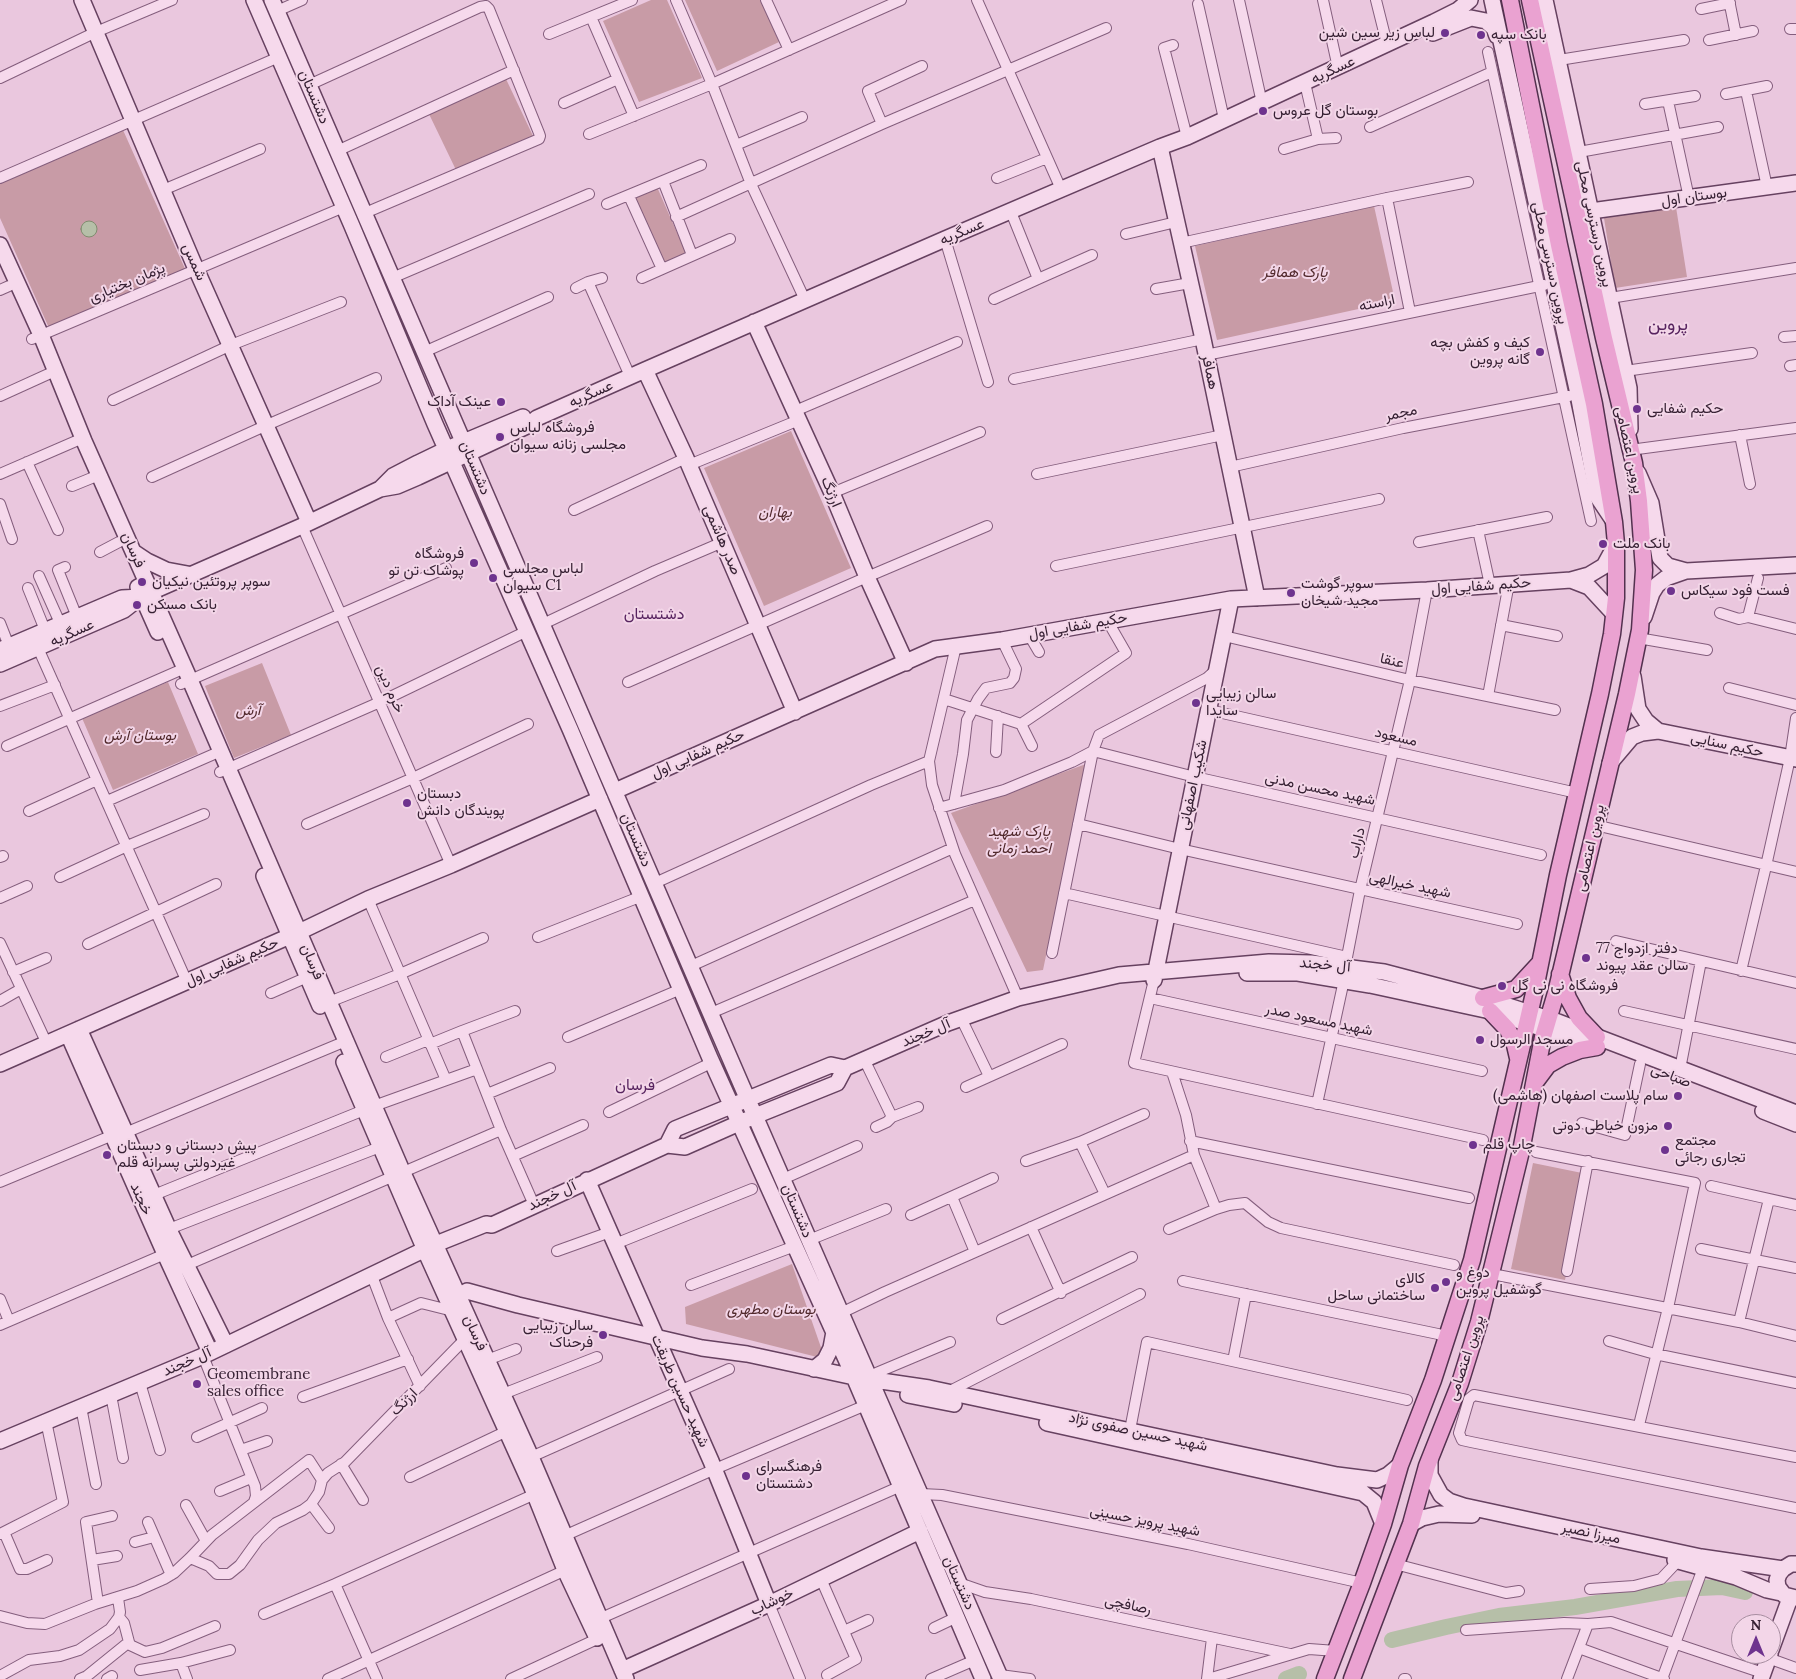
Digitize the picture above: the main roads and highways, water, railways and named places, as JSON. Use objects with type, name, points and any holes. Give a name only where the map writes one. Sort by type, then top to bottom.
[{"type":"main road","name":"پروین اعتصامی","points":[[1325,1679],[1383,1524],[1400,1465],[1448,1338],[1472,1260],[1540,963],[1612,634],[1616,544],[1614,522],[1594,404],[1559,245],[1510,0]]},
{"type":"main road","name":"پروین اعتصامی","points":[[1352,1679],[1411,1524],[1430,1459],[1460,1383],[1480,1322],[1522,1151],[1534,1082],[1547,1024],[1610,764],[1639,634],[1644,570],[1639,502],[1632,457],[1530,0]]},
{"type":"main road","points":[[1518,1058],[1515,1045],[1508,1030],[1486,1005],[1516,989],[1540,963]]},
{"type":"main road","points":[[1534,1082],[1548,1065],[1597,1042],[1579,1018],[1568,998],[1560,974]]},
{"type":"waterway","points":[[1392,1640],[1499,1616],[1575,1607],[1677,1589],[1722,1587],[1745,1592]]},
{"type":"waterway","points":[[1286,1679],[1299,1674]]},
{"type":"place","name":"لباس زیر سین شین","points":[[1445,33]]},
{"type":"place","name":"بانک سپه","points":[[1481,35]]},
{"type":"place","name":"بوستان گل عروس","points":[[1263,111]]},
{"type":"place","name":"کیف و کفش بچه گانه پروین","points":[[1540,352]]},
{"type":"place","name":"عینک آداک","points":[[501,402]]},
{"type":"place","name":"حکیم شفایی","points":[[1637,409]]},
{"type":"place","name":"فروشگاه لباس مجلسی زنانه سیوان","points":[[500,437]]},
{"type":"place","name":"بانک ملت","points":[[1603,544]]},
{"type":"place","name":"فروشگاه پوشاک تن تو","points":[[474,563]]},
{"type":"place","name":"لباس مجلسی سیوان C1","points":[[493,578]]},
{"type":"place","name":"سوپر پروتئین نیکیان","points":[[142,582]]},
{"type":"place","name":"فست فود سیکاس","points":[[1671,591]]},
{"type":"place","name":"سوپر گوشت مجید شیخان","points":[[1291,593]]},
{"type":"place","name":"بانک مسکن","points":[[137,605]]},
{"type":"place","name":"سالن زیبایی سایدا","points":[[1196,703]]},
{"type":"place","name":"دبستان پویندگان دانش","points":[[407,803]]},
{"type":"place","name":"دفتر ازدواج 77 سالن عقد پیوند","points":[[1586,958]]},
{"type":"place","name":"فروشگاه نی نی گل","points":[[1502,986]]},
{"type":"place","name":"مسجد الرسول","points":[[1480,1040]]},
{"type":"place","name":"سام پلاست اصفهان (هاشمی)","points":[[1678,1096]]},
{"type":"place","name":"مزون خیاطی دوتی","points":[[1668,1126]]},
{"type":"place","name":"چاپ قلم","points":[[1473,1145]]},
{"type":"place","name":"مجتمع تجاری رجائی","points":[[1665,1150]]},
{"type":"place","name":"پیش دبستانی و دبستان غیردولتی پسرانه قلم","points":[[107,1155]]},
{"type":"place","name":"دوغ و گوشفیل پروین","points":[[1446,1282]]},
{"type":"place","name":"کالای ساختمانی ساحل","points":[[1435,1288]]},
{"type":"place","name":"سالن زیبایی فرحناک","points":[[603,1335]]},
{"type":"place","name":"Geomembrane sales office","points":[[197,1384]]},
{"type":"place","name":"فرهنگسرای دشتستان","points":[[746,1476]]},
{"type":"district","name":"پروین","points":[[1668,325]]},
{"type":"district","name":"دشتستان","points":[[654,614]]},
{"type":"district","name":"فرسان","points":[[635,1085]]},
{"type":"park label","name":"پارک همافر","points":[[1295,273]]},
{"type":"park label","name":"بهاران","points":[[775,513]]},
{"type":"park label","name":"آرش","points":[[248,711]]},
{"type":"park label","name":"بوستان آرش","points":[[140,736]]},
{"type":"park label","name":"پارک شهید احمد زمانی","points":[[1019,840]]},
{"type":"park label","name":"بوستان مطهری","points":[[771,1310]]}]
